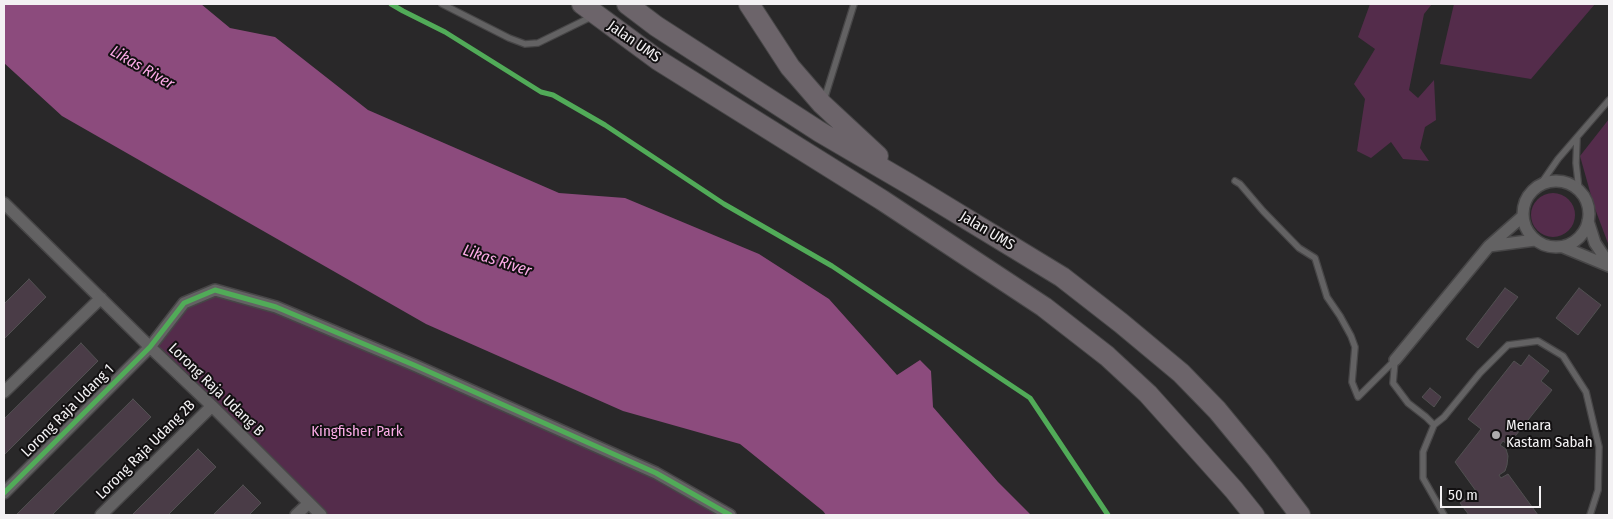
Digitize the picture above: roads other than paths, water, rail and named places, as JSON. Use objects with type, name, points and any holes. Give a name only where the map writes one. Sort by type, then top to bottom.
[{"type":"highway","name":"Jalan UMS","points":[[627,4],[656,26],[764,97],[1062,277],[1181,373],[1217,410],[1300,515]]},
{"type":"highway","points":[[749,4],[790,67],[822,104],[909,184]]},
{"type":"highway","name":"Jalan UMS","points":[[582,7],[658,60],[882,200],[1044,307],[1107,356],[1148,394],[1254,515]]},
{"type":"street","points":[[1554,181],[1567,183],[1579,190],[1588,204],[1588,222],[1595,242],[1609,265],[1563,247],[1548,246],[1535,240],[1526,229],[1523,216],[1524,203],[1531,193],[1540,185],[1554,181]]},
{"type":"street","name":"Lorong Raja Udang B","points":[[4,203],[321,515]]},
{"type":"street","points":[[1395,360],[1489,246],[1523,216]]},
{"type":"street","points":[[1563,247],[1579,238],[1588,222]]},
{"type":"street","points":[[1489,246],[1535,240]]},
{"type":"street","name":"Lorong Raja Udang 1","points":[[4,494],[150,347],[184,303],[214,290],[276,308],[414,365],[656,473],[730,515]]},
{"type":"street","points":[[4,392],[100,298]]},
{"type":"street","name":"Lorong Raja Udang 2B","points":[[101,515],[212,406]]},
{"type":"street","points":[[296,515],[309,503]]},
{"type":"lane","points":[[442,4],[508,38],[525,44],[538,43],[561,33],[582,7]]},
{"type":"lane","points":[[822,104],[854,4]]},
{"type":"lane","points":[[1540,185],[1558,159],[1609,100]]},
{"type":"lane","points":[[1578,138],[1576,163],[1579,190]]},
{"type":"lane","points":[[1235,181],[1240,184],[1299,248],[1315,258],[1327,297],[1351,336],[1355,348],[1352,382],[1358,397],[1395,360]]},
{"type":"lane","points":[[1444,515],[1423,478],[1423,452],[1434,425],[1444,417],[1480,374],[1508,345],[1538,341],[1563,356],[1586,392],[1599,447],[1598,490],[1590,515]]},
{"type":"lane","points":[[1395,360],[1393,383],[1408,403],[1434,425]]},
{"type":"water","name":"Likas River","points":[[4,4],[201,4],[230,28],[275,37],[368,110],[559,193],[625,198],[759,254],[829,299],[897,375],[920,360],[931,371],[933,407],[998,482],[1031,515],[826,515],[740,444],[623,411],[426,324],[62,116],[4,63]]},
{"type":"place","name":"Menara Kastam Sabah","points":[[1496,435]]},
{"type":"park label","name":"Kingfisher Park","points":[[357,432]]}]
